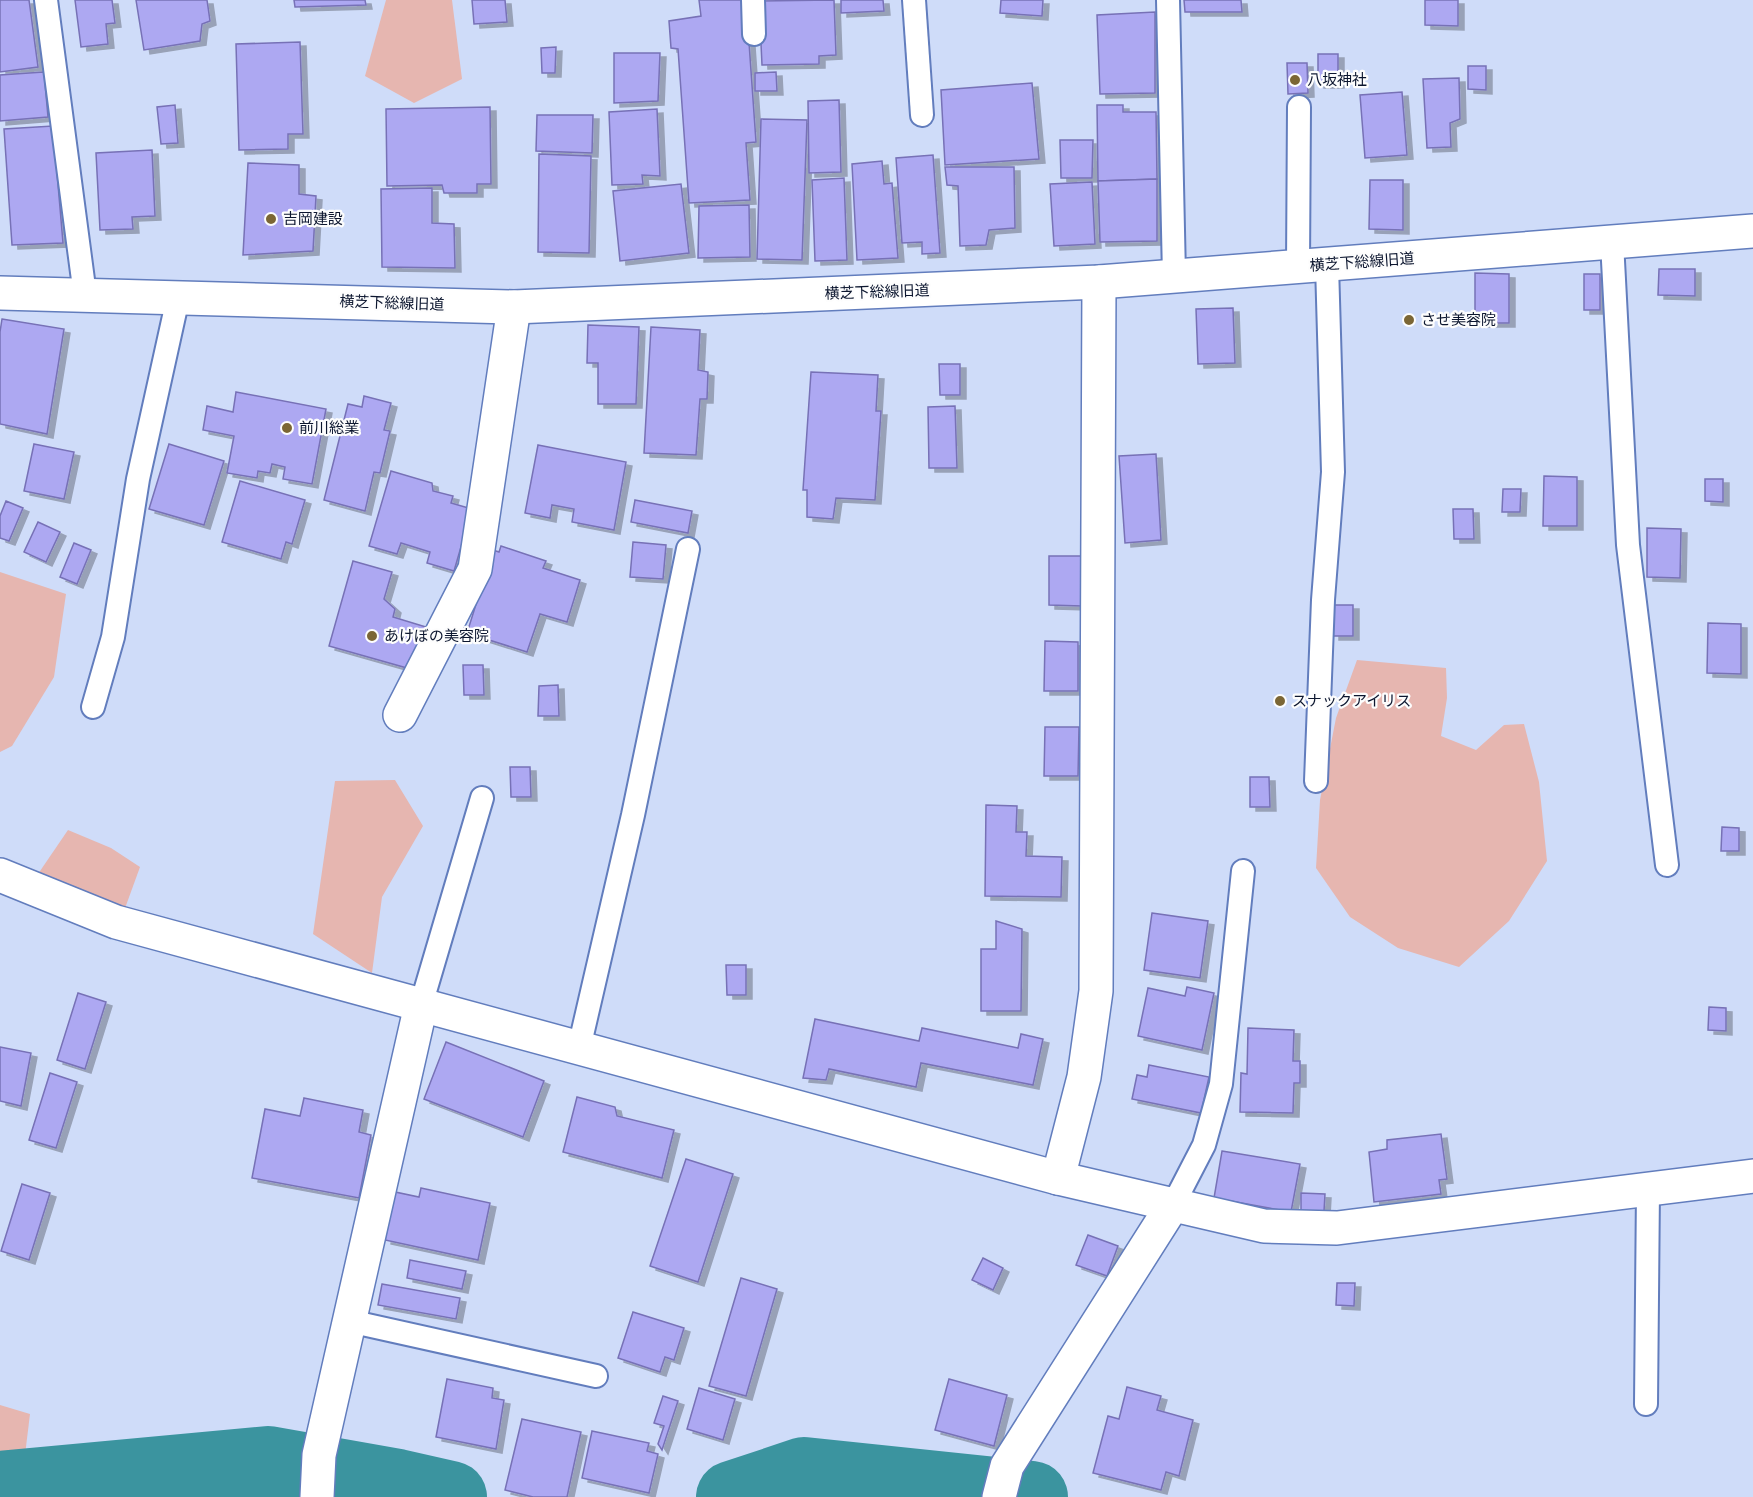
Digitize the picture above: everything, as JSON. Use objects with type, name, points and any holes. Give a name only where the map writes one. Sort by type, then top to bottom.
[{"type":"street","name":"横芝下総線旧道","points":[[0,293],[514,307],[1099,282],[1753,231]]},
{"type":"street","points":[[1058,1178],[1084,1077],[1096,991],[1099,282]]},
{"type":"street","points":[[400,715],[475,569],[514,307]]},
{"type":"street","points":[[0,875],[116,922],[1058,1178],[1174,1203],[1264,1226],[1337,1228],[1753,1176]]},
{"type":"street","points":[[317,1497],[318,1455],[421,1005]]},
{"type":"street","points":[[999,1497],[1007,1466],[1174,1203]]},
{"type":"lane","points":[[46,0],[85,295]]},
{"type":"lane","points":[[753,0],[754,34]]},
{"type":"lane","points":[[914,0],[922,115]]},
{"type":"lane","points":[[1168,0],[1174,276]]},
{"type":"lane","points":[[1299,107],[1312,266],[1333,472],[1323,600],[1316,781]]},
{"type":"lane","points":[[1612,242],[1628,545],[1667,865]]},
{"type":"lane","points":[[93,707],[113,637],[138,479],[178,298]]},
{"type":"lane","points":[[579,1048],[633,815],[688,549]]},
{"type":"lane","points":[[421,1005],[482,798]]},
{"type":"lane","points":[[1174,1203],[1204,1145],[1221,1084],[1243,871]]},
{"type":"lane","points":[[1646,1404],[1648,1189]]},
{"type":"lane","points":[[349,1322],[596,1376]]},
{"type":"shaded area","points":[[386,0],[452,0],[462,79],[414,103],[365,76]]},
{"type":"shaded area","points":[[0,572],[66,594],[54,677],[12,746],[0,752]]},
{"type":"shaded area","points":[[1357,660],[1446,668],[1447,698],[1441,736],[1476,750],[1504,725],[1524,724],[1539,782],[1547,861],[1509,921],[1459,967],[1398,948],[1350,917],[1316,868],[1320,800],[1336,718]]},
{"type":"shaded area","points":[[395,780],[423,826],[382,897],[372,973],[313,934],[335,781]]},
{"type":"shaded area","points":[[68,830],[111,848],[140,867],[124,911],[38,874]]},
{"type":"shaded area","points":[[0,1405],[30,1414],[25,1455],[0,1458]]},
{"type":"building","points":[[0,0],[29,0],[38,67],[0,72]]},
{"type":"building","points":[[75,0],[112,0],[115,23],[106,24],[108,44],[81,47]]},
{"type":"building","points":[[136,0],[207,0],[210,21],[202,24],[200,41],[144,50]]},
{"type":"building","points":[[294,0],[365,0],[366,5],[295,7]]},
{"type":"building","points":[[472,0],[505,0],[507,22],[474,24]]},
{"type":"building","points":[[699,0],[746,0],[756,142],[746,143],[750,200],[689,203],[678,49],[671,48],[669,21],[701,16]]},
{"type":"building","points":[[834,0],[836,55],[819,56],[819,64],[762,65],[759,1]]},
{"type":"building","points":[[841,0],[883,0],[884,11],[841,13]]},
{"type":"building","points":[[1001,0],[1043,0],[1042,16],[1000,13]]},
{"type":"building","points":[[1184,0],[1241,0],[1242,12],[1185,12]]},
{"type":"building","points":[[1425,0],[1458,0],[1458,26],[1425,25]]},
{"type":"building","points":[[1155,12],[1155,93],[1100,94],[1097,15]]},
{"type":"building","points":[[300,42],[303,134],[288,134],[288,149],[239,150],[236,44]]},
{"type":"building","points":[[556,47],[555,73],[542,73],[541,48]]},
{"type":"building","points":[[614,53],[660,53],[658,101],[614,103]]},
{"type":"building","points":[[1318,54],[1338,54],[1338,84],[1318,84]]},
{"type":"building","points":[[1287,63],[1307,63],[1308,93],[1288,94]]},
{"type":"building","points":[[1468,66],[1486,66],[1486,90],[1468,89]]},
{"type":"building","points":[[44,72],[48,117],[0,121],[0,75]]},
{"type":"building","points":[[776,72],[777,91],[755,91],[755,73]]},
{"type":"building","points":[[1459,78],[1460,119],[1450,123],[1451,147],[1427,148],[1423,79]]},
{"type":"building","points":[[1032,83],[1039,159],[945,165],[941,90]]},
{"type":"building","points":[[1402,92],[1407,155],[1365,158],[1360,95]]},
{"type":"building","points":[[839,100],[841,172],[809,173],[808,101]]},
{"type":"building","points":[[175,105],[178,143],[161,144],[157,107]]},
{"type":"building","points":[[1097,105],[1123,105],[1123,112],[1156,112],[1157,179],[1098,181]]},
{"type":"building","points":[[490,107],[491,184],[477,184],[477,193],[444,193],[442,185],[387,186],[386,109]]},
{"type":"building","points":[[657,109],[660,176],[642,175],[643,184],[612,185],[609,112]]},
{"type":"building","points":[[537,115],[593,115],[592,153],[536,151]]},
{"type":"building","points":[[761,119],[807,120],[802,260],[757,259]]},
{"type":"building","points":[[53,126],[63,243],[12,245],[4,129]]},
{"type":"building","points":[[1060,140],[1093,140],[1092,178],[1061,178]]},
{"type":"building","points":[[152,150],[155,216],[132,217],[133,229],[100,230],[96,153]]},
{"type":"building","points":[[539,154],[591,156],[589,253],[538,252]]},
{"type":"building","points":[[933,155],[940,253],[922,254],[922,242],[902,243],[896,158]]},
{"type":"building","points":[[882,161],[884,184],[892,183],[898,258],[857,260],[852,164]]},
{"type":"building","points":[[248,163],[299,165],[299,194],[316,196],[313,251],[243,255]]},
{"type":"building","points":[[945,167],[1014,167],[1015,228],[989,230],[986,245],[960,246],[958,186],[947,185]]},
{"type":"building","points":[[844,178],[847,260],[815,261],[812,180]]},
{"type":"building","points":[[1157,179],[1157,241],[1100,242],[1098,181]]},
{"type":"building","points":[[1370,180],[1403,180],[1403,230],[1369,229]]},
{"type":"building","points":[[1092,182],[1095,244],[1054,246],[1050,184]]},
{"type":"building","points":[[681,184],[689,253],[620,261],[613,191]]},
{"type":"building","points":[[432,188],[432,223],[454,224],[455,268],[382,267],[381,189]]},
{"type":"building","points":[[749,205],[750,257],[698,258],[699,206]]},
{"type":"building","points":[[1659,269],[1695,269],[1695,296],[1658,295]]},
{"type":"building","points":[[1475,273],[1509,274],[1509,323],[1475,323]]},
{"type":"building","points":[[1584,274],[1600,274],[1600,310],[1584,310]]},
{"type":"building","points":[[1233,308],[1235,363],[1198,364],[1196,309]]},
{"type":"building","points":[[2,319],[64,329],[47,434],[0,424]]},
{"type":"building","points":[[588,325],[639,327],[636,404],[598,404],[598,363],[587,363]]},
{"type":"building","points":[[651,327],[700,330],[698,370],[708,372],[707,399],[700,399],[696,455],[644,453]]},
{"type":"building","points":[[939,364],[960,364],[960,395],[940,395]]},
{"type":"building","points":[[811,372],[878,375],[876,411],[881,411],[875,500],[836,498],[833,519],[807,517],[807,490],[803,490]]},
{"type":"building","points":[[236,392],[326,409],[312,484],[283,479],[285,467],[272,464],[270,473],[258,471],[257,478],[227,473],[234,436],[203,430],[207,406],[233,412]]},
{"type":"building","points":[[364,396],[391,403],[384,430],[390,431],[380,473],[374,472],[365,511],[324,500],[348,404],[362,407]]},
{"type":"building","points":[[955,406],[957,468],[929,468],[928,407]]},
{"type":"building","points":[[34,444],[74,452],[64,499],[24,491]]},
{"type":"building","points":[[169,444],[224,461],[204,525],[149,509]]},
{"type":"building","points":[[538,445],[626,462],[614,530],[572,522],[574,509],[552,505],[550,518],[525,513]]},
{"type":"building","points":[[1156,454],[1161,540],[1125,543],[1119,456]]},
{"type":"building","points":[[391,471],[432,483],[433,491],[453,496],[451,503],[472,509],[454,571],[427,563],[430,552],[401,543],[397,554],[369,546]]},
{"type":"building","points":[[1544,476],[1577,477],[1577,526],[1543,526]]},
{"type":"building","points":[[1705,479],[1723,479],[1723,502],[1705,501]]},
{"type":"building","points":[[240,481],[305,500],[292,544],[286,542],[281,559],[222,542]]},
{"type":"building","points":[[1503,489],[1521,489],[1520,512],[1502,512]]},
{"type":"building","points":[[635,500],[692,511],[688,533],[631,522]]},
{"type":"building","points":[[6,501],[23,508],[9,541],[0,538],[0,516]]},
{"type":"building","points":[[1453,509],[1473,509],[1474,539],[1454,539]]},
{"type":"building","points":[[38,522],[60,532],[46,562],[24,552]]},
{"type":"building","points":[[1647,528],[1681,529],[1680,578],[1647,577]]},
{"type":"building","points":[[633,542],[666,545],[663,579],[630,577]]},
{"type":"building","points":[[74,543],[91,550],[77,584],[60,577]]},
{"type":"building","points":[[501,546],[546,561],[543,568],[580,580],[567,622],[540,614],[527,652],[467,633],[493,550],[499,552]]},
{"type":"building","points":[[1049,556],[1083,556],[1082,606],[1049,605]]},
{"type":"building","points":[[353,561],[392,572],[384,599],[395,609],[393,617],[426,627],[414,670],[329,646]]},
{"type":"building","points":[[1333,605],[1353,605],[1353,636],[1333,636]]},
{"type":"building","points":[[1708,623],[1741,624],[1741,674],[1707,673]]},
{"type":"building","points":[[1045,641],[1078,642],[1078,691],[1044,691]]},
{"type":"building","points":[[463,665],[483,665],[484,695],[464,695]]},
{"type":"building","points":[[558,685],[559,716],[538,716],[539,686]]},
{"type":"building","points":[[1045,727],[1079,727],[1078,776],[1044,776]]},
{"type":"building","points":[[510,767],[530,767],[531,797],[511,797]]},
{"type":"building","points":[[1250,777],[1269,777],[1270,807],[1250,807]]},
{"type":"building","points":[[986,805],[1017,806],[1016,832],[1027,832],[1026,856],[1062,857],[1061,897],[985,896]]},
{"type":"building","points":[[1722,827],[1739,828],[1739,851],[1721,851]]},
{"type":"building","points":[[1152,913],[1208,921],[1200,978],[1144,970]]},
{"type":"building","points":[[996,921],[1022,929],[1021,1011],[981,1011],[981,949],[996,949]]},
{"type":"building","points":[[726,965],[746,965],[746,995],[727,995]]},
{"type":"building","points":[[1187,987],[1214,993],[1202,1050],[1138,1036],[1148,988],[1185,996]]},
{"type":"building","points":[[78,993],[106,1002],[85,1069],[57,1060]]},
{"type":"building","points":[[1709,1007],[1726,1008],[1726,1031],[1708,1030]]},
{"type":"building","points":[[815,1019],[919,1041],[922,1028],[1018,1048],[1021,1034],[1043,1039],[1033,1085],[921,1063],[916,1087],[829,1069],[826,1080],[803,1078]]},
{"type":"building","points":[[1248,1028],[1294,1030],[1293,1061],[1300,1061],[1300,1083],[1294,1083],[1293,1113],[1240,1112],[1241,1073],[1247,1074]]},
{"type":"building","points":[[446,1042],[544,1081],[523,1137],[424,1099]]},
{"type":"building","points":[[0,1047],[31,1053],[21,1106],[0,1101]]},
{"type":"building","points":[[1149,1065],[1209,1077],[1201,1113],[1132,1099],[1137,1075],[1147,1077]]},
{"type":"building","points":[[50,1073],[77,1082],[56,1148],[29,1140]]},
{"type":"building","points":[[577,1097],[615,1107],[617,1116],[674,1130],[662,1178],[563,1152]]},
{"type":"building","points":[[304,1098],[363,1110],[359,1132],[371,1135],[359,1198],[252,1178],[265,1109],[300,1116]]},
{"type":"building","points":[[1441,1134],[1447,1179],[1439,1180],[1441,1194],[1374,1202],[1369,1152],[1387,1149],[1387,1140]]},
{"type":"building","points":[[1222,1151],[1300,1164],[1291,1212],[1214,1198]]},
{"type":"building","points":[[686,1159],[733,1174],[698,1282],[650,1266]]},
{"type":"building","points":[[22,1184],[50,1193],[29,1260],[1,1251]]},
{"type":"building","points":[[421,1188],[490,1203],[478,1260],[385,1240],[395,1192],[419,1197]]},
{"type":"building","points":[[1301,1193],[1325,1194],[1324,1211],[1301,1211]]},
{"type":"building","points":[[1088,1235],[1118,1246],[1107,1276],[1076,1265]]},
{"type":"building","points":[[983,1258],[1003,1268],[993,1290],[972,1280]]},
{"type":"building","points":[[410,1260],[466,1271],[462,1289],[407,1278]]},
{"type":"building","points":[[741,1278],[777,1289],[746,1396],[709,1386]]},
{"type":"building","points":[[1337,1283],[1355,1283],[1354,1306],[1336,1305]]},
{"type":"building","points":[[382,1284],[460,1298],[456,1319],[378,1305]]},
{"type":"building","points":[[633,1312],[684,1328],[674,1360],[665,1357],[660,1372],[618,1358]]},
{"type":"building","points":[[447,1379],[493,1388],[492,1398],[504,1400],[496,1449],[436,1437]]},
{"type":"building","points":[[949,1379],[1007,1395],[994,1446],[935,1430]]},
{"type":"building","points":[[1127,1387],[1161,1396],[1157,1410],[1193,1420],[1179,1476],[1166,1472],[1161,1490],[1093,1473],[1108,1416],[1119,1419]]},
{"type":"building","points":[[699,1388],[735,1399],[723,1440],[687,1429]]},
{"type":"building","points":[[663,1396],[678,1401],[662,1450],[658,1444],[664,1426],[654,1423]]},
{"type":"building","points":[[522,1419],[581,1432],[567,1497],[533,1497],[505,1490]]},
{"type":"building","points":[[592,1431],[649,1443],[647,1451],[658,1454],[649,1493],[582,1478]]},
{"type":"waterway","points":[[0,1487],[268,1462],[398,1485],[451,1497]]},
{"type":"waterway","points":[[732,1497],[804,1473],[1032,1497]]},
{"type":"place","name":"八坂神社","points":[[1295,80]]},
{"type":"place","name":"吉岡建設","points":[[271,219]]},
{"type":"place","name":"させ美容院","points":[[1409,320]]},
{"type":"place","name":"前川総業","points":[[287,428]]},
{"type":"place","name":"あけぼの美容院","points":[[372,636]]},
{"type":"place","name":"スナックアイリス","points":[[1280,701]]}]
